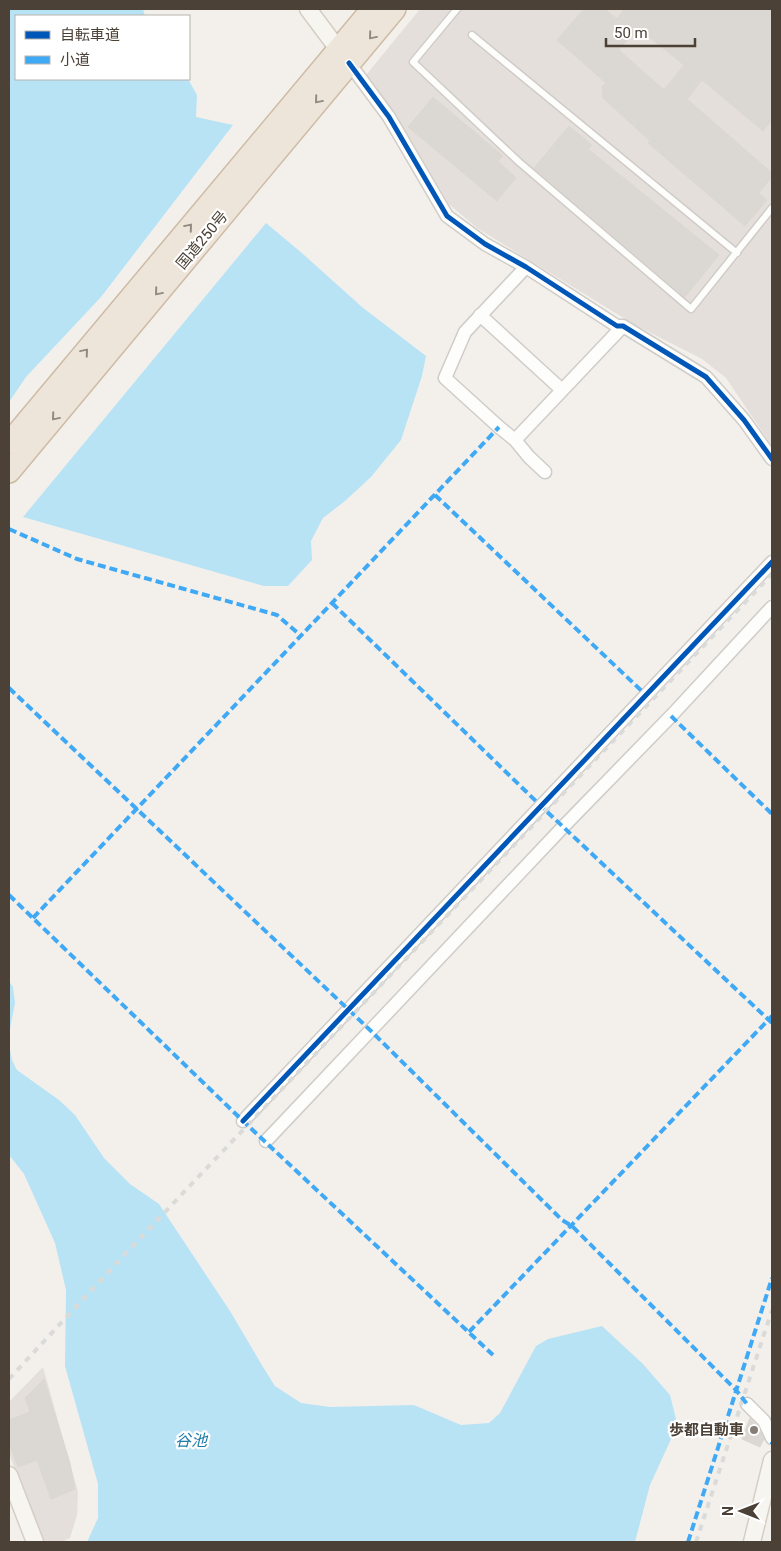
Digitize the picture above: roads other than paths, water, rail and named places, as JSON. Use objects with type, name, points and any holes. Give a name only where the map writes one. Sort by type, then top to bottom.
[{"type":"highway","name":"国道250号","points":[[9,472],[344,56],[372,9]]},
{"type":"highway","name":"国道250号","points":[[9,443],[344,56],[395,9]]},
{"type":"main road","points":[[308,9],[344,56]]},
{"type":"main road","points":[[752,1542],[772,1460]]},
{"type":"main road","points":[[9,1475],[35,1542]]},
{"type":"street","points":[[344,56],[389,116],[447,216],[485,244],[526,267],[617,326],[623,326],[706,377],[744,420],[772,459]]},
{"type":"street","points":[[526,267],[465,332],[445,378],[515,440],[545,472]]},
{"type":"street","points":[[480,316],[562,390]]},
{"type":"street","points":[[515,440],[623,326]]},
{"type":"street","points":[[244,1121],[772,562]]},
{"type":"street","points":[[266,1141],[563,827],[671,716],[772,607]]},
{"type":"street","points":[[748,1404],[764,1421],[772,1438]]},
{"type":"lane","points":[[457,9],[413,62],[519,162],[691,309],[772,208]]},
{"type":"lane","points":[[472,36],[737,253]]},
{"type":"water","points":[[9,9],[143,9],[145,15],[15,15],[15,80],[189,80],[197,95],[196,117],[233,125],[101,297],[26,377],[9,402]]},
{"type":"water","points":[[266,223],[362,307],[426,356],[422,376],[401,440],[371,477],[323,518],[311,541],[312,560],[288,586],[264,586],[23,517]]},
{"type":"water","name":"谷池","points":[[9,981],[13,987],[15,1003],[10,1029],[10,1050],[17,1070],[59,1100],[75,1115],[104,1158],[130,1184],[159,1204],[230,1311],[275,1386],[301,1403],[330,1407],[414,1405],[461,1425],[489,1423],[500,1413],[536,1346],[548,1339],[602,1326],[643,1364],[670,1395],[676,1419],[672,1437],[650,1485],[635,1542],[87,1542],[98,1518],[98,1484],[65,1366],[66,1290],[55,1243],[24,1174],[9,1155]]},
{"type":"railway","points":[[9,1379],[125,1254],[772,574]]},
{"type":"railway","points":[[696,1542],[772,1310]]},
{"type":"place","name":"歩都自動車","points":[[754,1430]]}]
